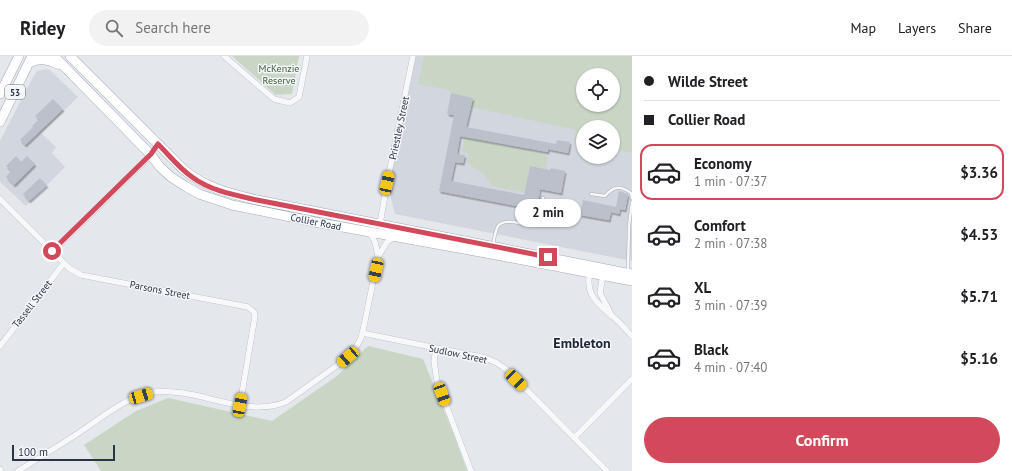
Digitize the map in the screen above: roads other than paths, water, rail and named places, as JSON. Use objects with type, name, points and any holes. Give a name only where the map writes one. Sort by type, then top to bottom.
[{"type":"main road","points":[[9,76],[14,56]]},
{"type":"main road","name":"53","points":[[0,94],[19,56]]},
{"type":"main road","name":"Collier Road","points":[[54,56],[151,154],[160,167],[171,177],[199,194],[258,211],[394,237],[492,250]]},
{"type":"main road","name":"Collier Road","points":[[70,56],[192,176],[211,188],[257,200],[380,224],[492,250],[590,269],[632,281]]},
{"type":"main road","points":[[31,60],[42,58],[63,65]]},
{"type":"main road","name":"53","points":[[0,122],[31,60]]},
{"type":"main road","name":"Collier Road","points":[[603,272],[630,273]]},
{"type":"street","points":[[224,56],[274,99],[290,103],[299,97],[307,56]]},
{"type":"street","name":"Priestley Street","points":[[380,224],[413,56]]},
{"type":"street","points":[[52,251],[151,154],[158,144]]},
{"type":"street","name":"Parsons Street","points":[[0,199],[69,268],[81,275],[248,307],[254,312],[255,316],[250,356],[240,405]]},
{"type":"street","points":[[370,232],[374,238],[378,256]]},
{"type":"street","points":[[18,471],[130,400],[141,396],[166,392],[186,394],[258,408],[267,408],[286,402],[348,357],[354,349],[362,333],[378,256],[386,242],[394,237]]},
{"type":"street","name":"Tassell Street","points":[[0,346],[64,263]]},
{"type":"street","points":[[590,269],[588,282],[593,297],[605,311],[632,336]]},
{"type":"street","points":[[603,272],[600,293],[603,302],[612,316]]},
{"type":"street","name":"Sudlow Street","points":[[362,333],[486,358],[496,363],[507,370],[607,471]]},
{"type":"street","points":[[436,349],[434,362],[437,381],[471,471]]},
{"type":"street","points":[[574,438],[632,380]]},
{"type":"lane","points":[[591,194],[605,196],[610,190],[618,187],[624,188],[631,193],[632,198]]},
{"type":"lane","points":[[492,250],[499,226],[503,223],[512,222],[528,224],[537,221],[544,198]]},
{"type":"lane","points":[[630,273],[629,226],[632,202]]},
{"type":"district","name":"Embleton","points":[[582,343]]},
{"type":"park label","name":"McKenzie Reserve","points":[[279,74]]}]
